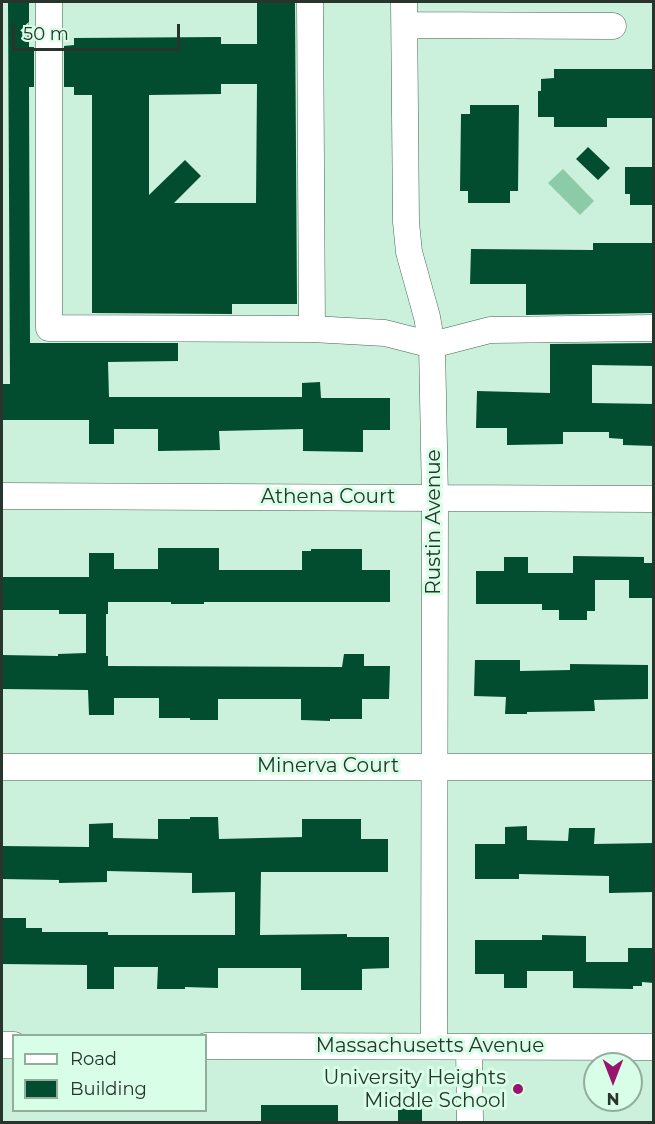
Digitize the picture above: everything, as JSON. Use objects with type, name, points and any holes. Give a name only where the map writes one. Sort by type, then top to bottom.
[{"type":"street","points":[[49,2],[49,328],[312,329],[385,333],[432,345],[490,330],[654,328]]},
{"type":"street","points":[[310,2],[312,329]]},
{"type":"street","points":[[405,13],[613,26]]},
{"type":"street","name":"Rustin Avenue","points":[[405,13],[406,222],[409,252],[427,317],[432,345],[435,498],[434,1046]]},
{"type":"street","name":"Athena Court","points":[[2,496],[654,499]]},
{"type":"street","name":"Minerva Court","points":[[2,767],[654,767]]},
{"type":"street","name":"Massachusetts Avenue","points":[[207,1046],[654,1047]]},
{"type":"street","points":[[470,1047],[470,1122]]},
{"type":"shaded area","points":[[563,169],[594,201],[580,215],[548,183]]},
{"type":"building","points":[[8,2],[29,2],[29,47],[34,47],[34,87],[29,87],[30,343],[178,343],[178,361],[108,362],[109,397],[302,397],[302,383],[320,382],[321,398],[390,398],[390,430],[363,430],[363,452],[303,451],[303,429],[219,431],[220,450],[158,451],[158,429],[114,429],[114,444],[89,444],[89,420],[2,420],[2,384],[10,384]]},
{"type":"building","points":[[257,2],[295,2],[297,304],[232,304],[232,314],[92,313],[92,95],[74,95],[74,87],[64,87],[64,46],[74,45],[74,38],[221,37],[221,44],[257,44]],"holes":[[[221,84],[257,84],[256,203],[174,203],[201,176],[185,160],[149,195],[149,95],[221,94]]]},
{"type":"building","points":[[554,69],[654,69],[654,118],[607,118],[607,127],[554,127],[554,117],[538,117],[538,91],[541,91],[541,79],[554,78]]},
{"type":"building","points":[[470,105],[519,105],[518,191],[510,191],[510,203],[468,203],[468,191],[460,191],[461,114],[470,114]]},
{"type":"building","points":[[588,147],[610,168],[598,180],[576,159]]},
{"type":"building","points":[[625,167],[654,167],[654,205],[630,205],[630,194],[625,194]]},
{"type":"building","points":[[593,243],[654,243],[654,313],[526,315],[526,284],[470,284],[471,249],[593,250]]},
{"type":"building","points":[[654,343],[654,366],[592,365],[592,403],[654,404],[654,446],[623,445],[623,439],[609,438],[609,432],[563,432],[563,444],[507,445],[507,428],[476,428],[477,391],[550,393],[550,344]]},
{"type":"building","points":[[158,548],[219,548],[219,570],[302,570],[302,551],[362,549],[362,570],[390,570],[390,602],[171,604],[171,602],[108,602],[106,656],[108,656],[108,666],[342,667],[344,654],[364,654],[364,666],[390,666],[389,699],[362,699],[362,719],[330,719],[330,721],[301,720],[301,699],[218,699],[218,720],[190,720],[190,718],[159,718],[159,698],[114,698],[114,715],[89,715],[88,690],[2,689],[2,655],[58,656],[58,654],[86,653],[86,614],[59,614],[59,610],[2,610],[2,577],[89,577],[89,553],[114,553],[114,569],[158,569]]},
{"type":"building","points":[[573,556],[644,557],[644,563],[654,563],[654,598],[629,598],[629,580],[595,580],[595,611],[587,611],[587,620],[559,620],[559,610],[542,610],[542,604],[476,604],[476,571],[504,571],[504,557],[528,557],[528,573],[573,573]]},
{"type":"building","points":[[475,660],[520,660],[520,671],[570,670],[570,664],[648,665],[648,699],[594,700],[595,711],[505,714],[506,697],[474,696]]},
{"type":"building","points":[[190,817],[218,817],[219,839],[302,837],[302,819],[361,819],[361,839],[388,839],[388,872],[261,872],[260,935],[347,934],[347,937],[389,937],[389,968],[362,969],[362,990],[301,990],[301,968],[218,968],[218,988],[157,989],[158,967],[114,967],[114,989],[87,989],[87,965],[2,964],[2,918],[26,918],[26,928],[42,928],[42,932],[108,932],[108,935],[235,935],[235,892],[192,893],[192,873],[107,871],[107,882],[59,883],[59,880],[2,879],[2,846],[89,847],[89,824],[113,823],[113,838],[158,839],[158,819],[190,819]]},
{"type":"building","points":[[527,826],[527,840],[568,841],[569,828],[595,828],[594,844],[654,843],[654,892],[609,893],[609,876],[519,874],[519,879],[475,879],[475,844],[505,844],[505,827]]},
{"type":"building","points":[[542,935],[586,936],[586,962],[628,962],[628,948],[654,948],[654,983],[642,982],[642,986],[633,986],[633,989],[573,988],[573,971],[527,971],[527,988],[504,988],[504,974],[475,974],[475,940],[542,940]]},
{"type":"building","points":[[398,1104],[422,1105],[422,1122],[398,1122]]},
{"type":"building","points":[[261,1105],[338,1105],[338,1122],[261,1122]]},
{"type":"place","name":"University Heights Middle School","points":[[518,1089]]}]
